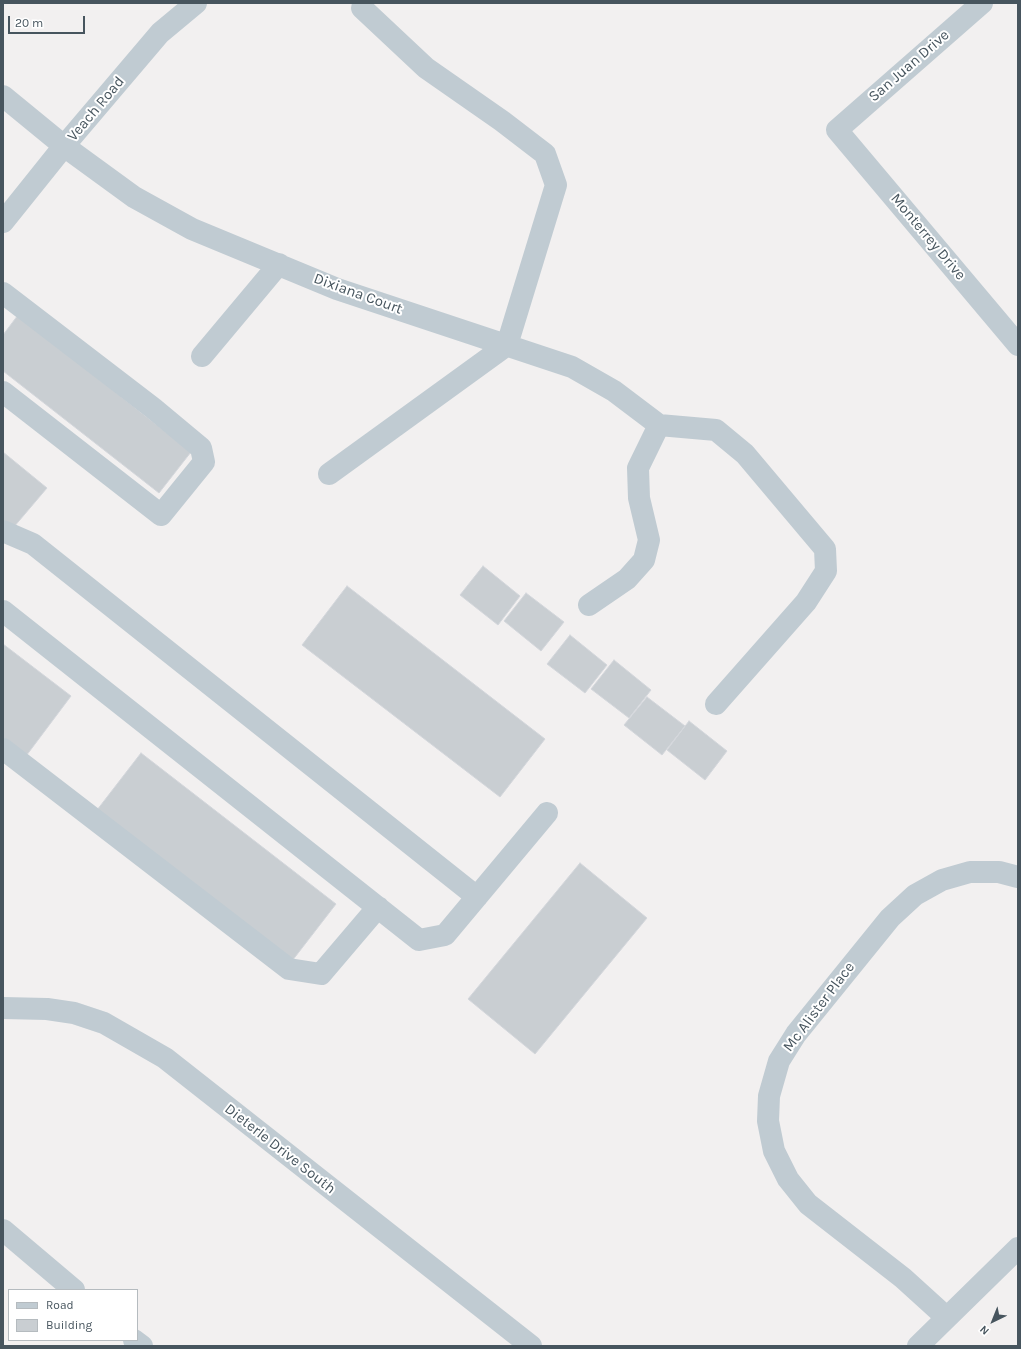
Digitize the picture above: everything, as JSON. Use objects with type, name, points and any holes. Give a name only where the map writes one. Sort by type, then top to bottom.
[{"type":"street","name":"Veach Road","points":[[3,222],[64,146],[160,32],[196,3]]},
{"type":"street","name":"San Juan Drive","points":[[837,130],[982,3]]},
{"type":"street","points":[[329,474],[507,345],[556,185],[544,154],[502,121],[426,68],[362,8]]},
{"type":"street","name":"Dixiana Court","points":[[3,96],[64,146],[134,197],[192,229],[337,289],[572,366],[614,391],[659,425]]},
{"type":"street","name":"Monterrey Drive","points":[[837,130],[1018,345]]},
{"type":"street","points":[[202,356],[279,264]]},
{"type":"street","points":[[3,293],[153,408],[201,448],[204,462],[161,514],[3,392]]},
{"type":"street","points":[[589,605],[626,579],[644,560],[649,540],[639,498],[638,468],[659,425],[716,430],[745,454],[825,549],[826,571],[806,602],[716,704]]},
{"type":"street","points":[[3,531],[33,544],[477,897]]},
{"type":"street","points":[[3,611],[419,940],[445,935],[547,813]]},
{"type":"street","points":[[3,749],[289,969],[321,974],[378,908]]},
{"type":"street","name":"Mc Alister Place","points":[[946,1317],[903,1278],[808,1204],[788,1179],[774,1151],[768,1121],[769,1096],[779,1061],[796,1034],[890,918],[915,895],[942,880],[970,872],[999,872],[1018,877]]},
{"type":"street","name":"Dieterle Drive South","points":[[3,1008],[47,1009],[74,1013],[104,1024],[165,1058],[531,1346]]},
{"type":"street","points":[[3,1230],[73,1289]]},
{"type":"street","points":[[918,1346],[1018,1248]]},
{"type":"building","points":[[18,315],[191,452],[159,493],[3,371],[3,335]]},
{"type":"building","points":[[3,452],[47,488],[13,528],[3,520]]},
{"type":"building","points":[[483,566],[520,596],[498,625],[460,595]]},
{"type":"building","points":[[347,586],[545,739],[500,797],[302,645]]},
{"type":"building","points":[[526,593],[564,622],[541,651],[504,621]]},
{"type":"building","points":[[570,635],[607,665],[585,693],[547,664]]},
{"type":"building","points":[[3,644],[71,696],[26,756],[3,738]]},
{"type":"building","points":[[614,660],[651,690],[629,718],[591,689]]},
{"type":"building","points":[[647,697],[685,726],[662,755],[624,725]]},
{"type":"building","points":[[689,721],[727,751],[705,780],[667,750]]},
{"type":"building","points":[[141,753],[336,904],[292,961],[97,810]]},
{"type":"building","points":[[580,863],[647,918],[535,1054],[468,999]]}]
